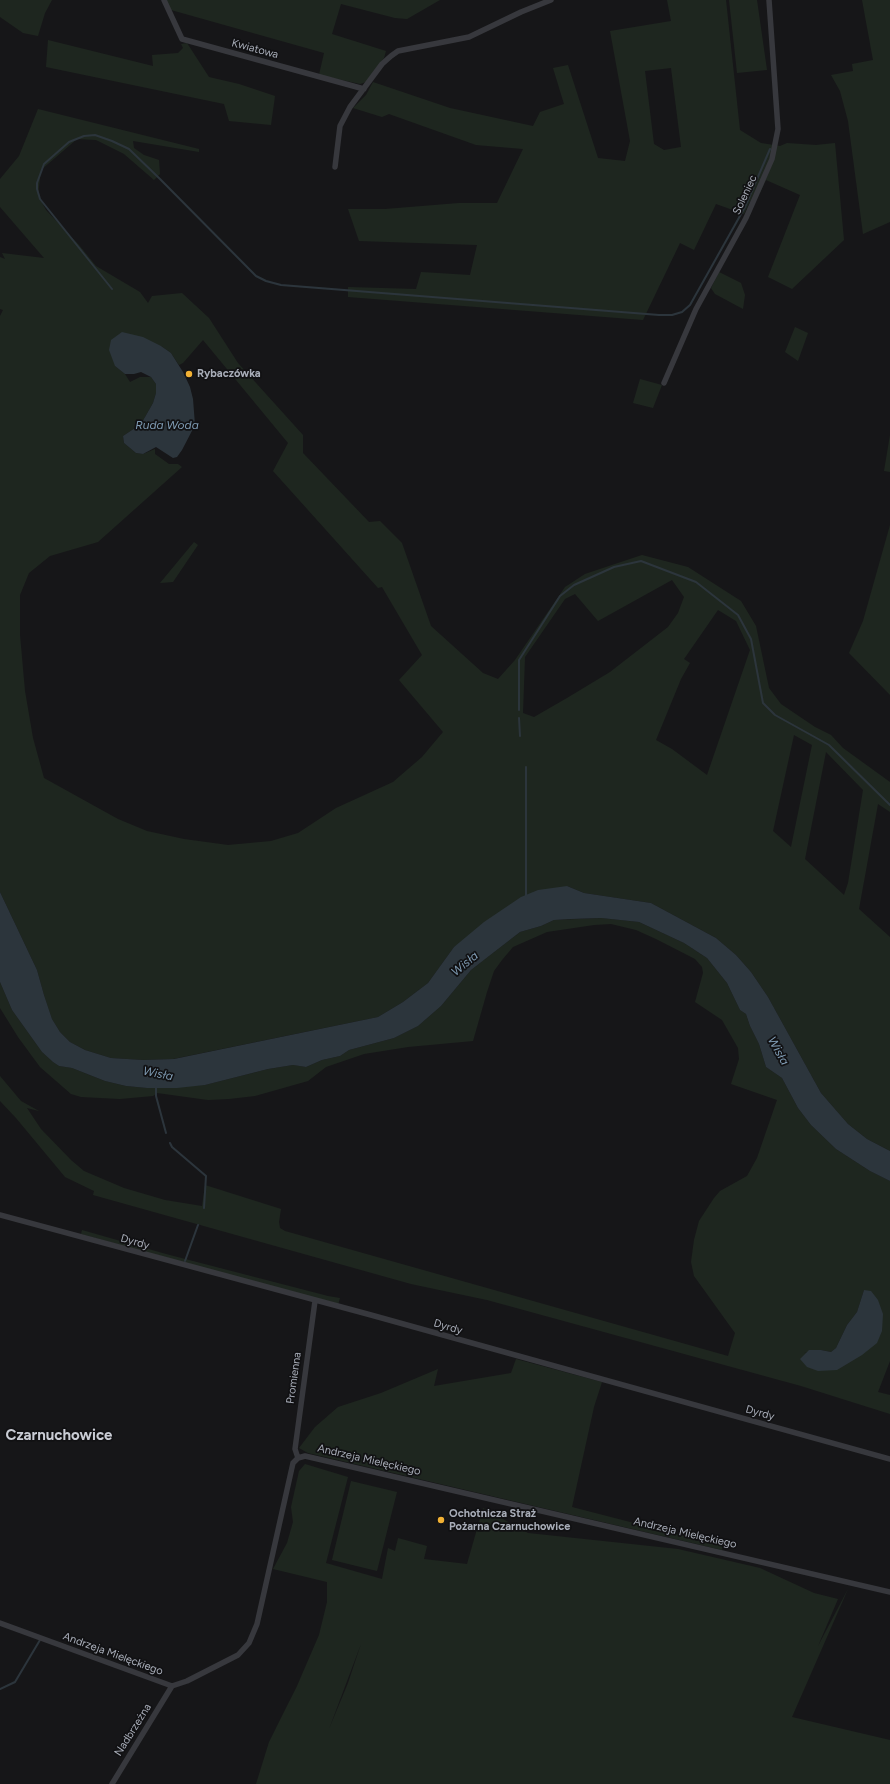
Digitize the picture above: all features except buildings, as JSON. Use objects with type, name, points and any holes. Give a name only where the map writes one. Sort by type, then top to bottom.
[{"type":"street","name":"Kwiatowa","points":[[164,0],[182,39],[364,89]]},
{"type":"street","points":[[335,167],[340,126],[350,108],[382,64],[398,51],[470,38],[521,12],[551,0]]},
{"type":"street","name":"Soleniec","points":[[664,383],[697,308],[746,218],[772,159],[778,129],[769,0]]},
{"type":"street","name":"Dyrdy","points":[[0,1216],[890,1459]]},
{"type":"street","name":"Promienna","points":[[298,1458],[295,1449],[315,1301]]},
{"type":"street","name":"Andrzeja Mielęckiego","points":[[0,1623],[172,1686],[187,1681],[238,1655],[249,1643],[257,1624],[293,1463],[298,1458],[308,1456],[890,1592]]},
{"type":"street","name":"Nadbrzeżna","points":[[112,1784],[172,1686]]},
{"type":"shaded area","points":[[0,0],[52,0],[45,13],[38,36],[23,33],[0,17]]},
{"type":"shaded area","points":[[166,0],[440,0],[407,19],[395,18],[341,4],[332,34],[386,51],[384,58],[366,82],[360,84],[319,75],[324,53],[171,10]]},
{"type":"shaded area","points":[[667,0],[726,0],[740,130],[761,143],[780,146],[787,143],[816,145],[835,143],[844,240],[792,289],[768,277],[800,195],[766,180],[760,193],[755,192],[744,214],[716,204],[694,250],[680,243],[643,320],[348,297],[348,287],[416,289],[421,272],[470,275],[477,245],[359,241],[348,209],[385,209],[459,203],[497,203],[523,149],[476,145],[389,114],[382,117],[353,108],[366,95],[373,82],[450,108],[533,126],[540,112],[564,104],[553,68],[568,65],[598,158],[625,161],[630,141],[610,31],[671,21]],"holes":[[[671,68],[681,147],[664,150],[654,144],[645,71]]]},
{"type":"shaded area","points":[[729,0],[757,0],[767,70],[737,73]]},
{"type":"shaded area","points":[[862,0],[890,0],[890,222],[863,234],[848,121],[840,91],[831,75],[853,71],[852,64],[873,60]]},
{"type":"shaded area","points":[[48,40],[153,66],[152,55],[178,53],[183,48],[181,44],[187,43],[209,77],[239,84],[275,96],[271,125],[229,121],[224,104],[46,67]]},
{"type":"shaded area","points":[[38,109],[199,149],[199,152],[133,141],[134,148],[144,155],[159,160],[160,174],[154,180],[124,154],[96,140],[77,139],[41,170],[38,195],[46,210],[79,245],[96,266],[140,292],[148,303],[152,296],[182,293],[209,318],[238,363],[303,435],[303,453],[369,522],[380,521],[402,543],[431,626],[483,673],[498,679],[515,660],[565,587],[585,574],[642,555],[688,567],[741,601],[756,626],[769,688],[781,704],[815,727],[831,735],[843,748],[890,782],[890,812],[878,804],[859,909],[890,937],[890,1151],[867,1139],[848,1124],[821,1093],[768,997],[751,972],[736,955],[716,938],[651,903],[584,893],[567,886],[454,947],[428,983],[403,1002],[378,1017],[173,1059],[143,1060],[111,1058],[85,1050],[70,1042],[60,1032],[52,1019],[37,970],[0,892],[0,316],[3,310],[0,309],[0,257],[5,259],[2,253],[44,258],[0,207],[0,179],[19,156]],"holes":[[[203,340],[288,443],[273,471],[378,588],[382,587],[422,655],[399,680],[443,732],[422,757],[393,782],[336,808],[298,833],[271,841],[228,845],[184,839],[147,831],[118,819],[44,778],[33,738],[25,691],[20,635],[20,595],[29,573],[50,556],[98,542],[182,467],[178,464],[169,464],[155,454],[155,449],[143,454],[136,453],[124,443],[123,436],[141,424],[153,403],[156,393],[156,384],[151,377],[140,377],[130,382],[125,374],[115,366],[161,346],[171,353],[179,365],[183,363]],[[672,580],[684,597],[678,613],[668,627],[610,672],[534,717],[523,713],[525,657],[565,599],[575,594],[598,621]],[[718,610],[736,621],[750,650],[707,775],[672,749],[656,740],[681,679],[690,663],[684,659]],[[794,735],[812,745],[791,847],[773,831]],[[826,752],[863,790],[848,883],[844,895],[805,859]]]},
{"type":"shaded area","points":[[719,272],[741,283],[745,295],[743,309],[715,294],[711,288]]},
{"type":"shaded area","points":[[795,327],[808,333],[798,361],[785,352]]},
{"type":"shaded area","points":[[640,379],[662,385],[653,408],[633,403]]},
{"type":"shaded area","points":[[890,435],[890,472],[884,471]]},
{"type":"shaded area","points":[[890,525],[890,695],[849,653],[863,621]]},
{"type":"shaded area","points":[[194,542],[198,545],[173,582],[160,583]]},
{"type":"shaded area","points":[[601,918],[639,922],[684,943],[707,958],[727,983],[740,1010],[746,1014],[759,1044],[766,1067],[782,1078],[798,1108],[811,1125],[836,1149],[870,1171],[890,1181],[890,1361],[878,1392],[890,1395],[890,1414],[801,1386],[487,1300],[411,1284],[93,1195],[94,1191],[65,1177],[0,1101],[0,1076],[21,1101],[39,1111],[27,1108],[41,1129],[71,1160],[84,1171],[124,1188],[165,1200],[202,1206],[205,1185],[281,1209],[279,1222],[280,1228],[285,1231],[728,1356],[735,1333],[694,1276],[691,1262],[694,1240],[699,1221],[714,1198],[720,1191],[747,1176],[757,1158],[777,1100],[731,1084],[739,1059],[738,1048],[722,1020],[695,1002],[703,973],[702,967],[695,959],[656,939],[636,930],[611,924],[547,932],[513,947],[494,971],[473,1041],[408,1047],[364,1054],[326,1067],[308,1081],[255,1096],[229,1099],[208,1100],[157,1093],[153,1096],[120,1099],[81,1097],[71,1094],[40,1067],[18,1037],[0,1008],[0,982],[12,1010],[42,1052],[59,1066],[72,1068],[105,1081],[126,1086],[147,1088],[205,1085],[268,1069],[293,1065],[306,1067],[322,1060],[340,1056],[349,1050],[394,1038],[418,1026],[441,1006],[471,970],[520,932],[541,926],[554,920]],"holes":[[[864,1290],[862,1355],[804,1353],[821,1350],[831,1352],[836,1348],[847,1325],[857,1312]]]},
{"type":"shaded area","points":[[82,1230],[166,1254],[340,1298],[338,1305],[81,1234]]},
{"type":"shaded area","points":[[516,1359],[602,1382],[594,1407],[572,1507],[723,1546],[722,1550],[308,1453],[299,1448],[315,1427],[338,1407],[381,1393],[438,1369],[434,1386],[511,1373]]},
{"type":"shaded area","points":[[305,1464],[348,1477],[326,1563],[382,1579],[388,1548],[395,1551],[398,1538],[427,1546],[424,1559],[467,1564],[483,1508],[528,1533],[678,1549],[760,1568],[814,1593],[838,1599],[818,1646],[848,1589],[792,1717],[890,1740],[890,1784],[256,1784],[269,1742],[297,1686],[319,1635],[327,1602],[327,1582],[273,1569],[287,1543],[293,1522],[291,1507],[299,1471]],"holes":[[[361,1644],[348,1683],[329,1729]]]},
{"type":"shaded area","points":[[351,1481],[397,1492],[377,1571],[332,1560]]},
{"type":"water","name":"Ruda Woda","points":[[122,332],[143,337],[171,353],[183,372],[190,387],[193,399],[195,425],[177,457],[173,458],[156,447],[143,454],[136,453],[124,443],[123,436],[141,424],[153,403],[156,393],[156,384],[151,377],[141,372],[125,374],[115,366],[109,350],[111,340]]},
{"type":"water","name":"Wisła","points":[[567,886],[584,893],[651,903],[716,938],[736,955],[751,972],[768,997],[821,1093],[848,1124],[867,1139],[890,1151],[890,1181],[870,1171],[836,1149],[811,1125],[798,1108],[782,1078],[766,1067],[759,1044],[746,1014],[740,1010],[727,983],[707,958],[684,943],[639,922],[601,918],[554,920],[541,926],[520,932],[471,970],[441,1006],[418,1026],[394,1038],[349,1050],[340,1056],[322,1060],[306,1067],[293,1065],[268,1069],[205,1085],[177,1088],[126,1086],[105,1081],[72,1068],[59,1066],[42,1052],[12,1010],[0,982],[0,892],[37,970],[52,1019],[60,1032],[70,1042],[85,1050],[111,1058],[143,1060],[174,1059],[378,1017],[403,1002],[428,983],[454,947],[484,922],[521,897],[538,890]]},
{"type":"water","points":[[864,1290],[871,1291],[878,1300],[883,1314],[882,1331],[877,1343],[862,1355],[837,1370],[818,1371],[807,1367],[800,1359],[809,1350],[831,1352],[836,1348],[847,1325],[857,1312]]},
{"type":"waterway","points":[[112,289],[40,199],[37,189],[37,183],[44,164],[69,142],[84,136],[95,135],[129,149],[256,276],[266,281],[281,285],[659,315],[672,315],[682,312],[690,305],[745,207],[770,149]]},
{"type":"waterway","points":[[519,710],[519,660],[560,596],[574,585],[614,567],[641,561],[696,582],[738,615],[751,639],[763,703],[775,715],[829,745],[890,805]]},
{"type":"waterway","points":[[519,718],[520,736]]},
{"type":"waterway","points":[[526,767],[526,896]]},
{"type":"waterway","name":"Wisła","points":[[156,1086],[156,1096],[166,1133]]},
{"type":"waterway","points":[[170,1143],[172,1147],[206,1176],[204,1208]]},
{"type":"waterway","points":[[185,1261],[198,1225]]},
{"type":"waterway","points":[[0,1689],[15,1682],[40,1640]]},
{"type":"place","name":"Rybaczówka","points":[[189,374]]},
{"type":"place","name":"Ochotnicza Straż Pożarna Czarnuchowice","points":[[441,1520]]},
{"type":"district","name":"Czarnuchowice","points":[[59,1436]]}]
